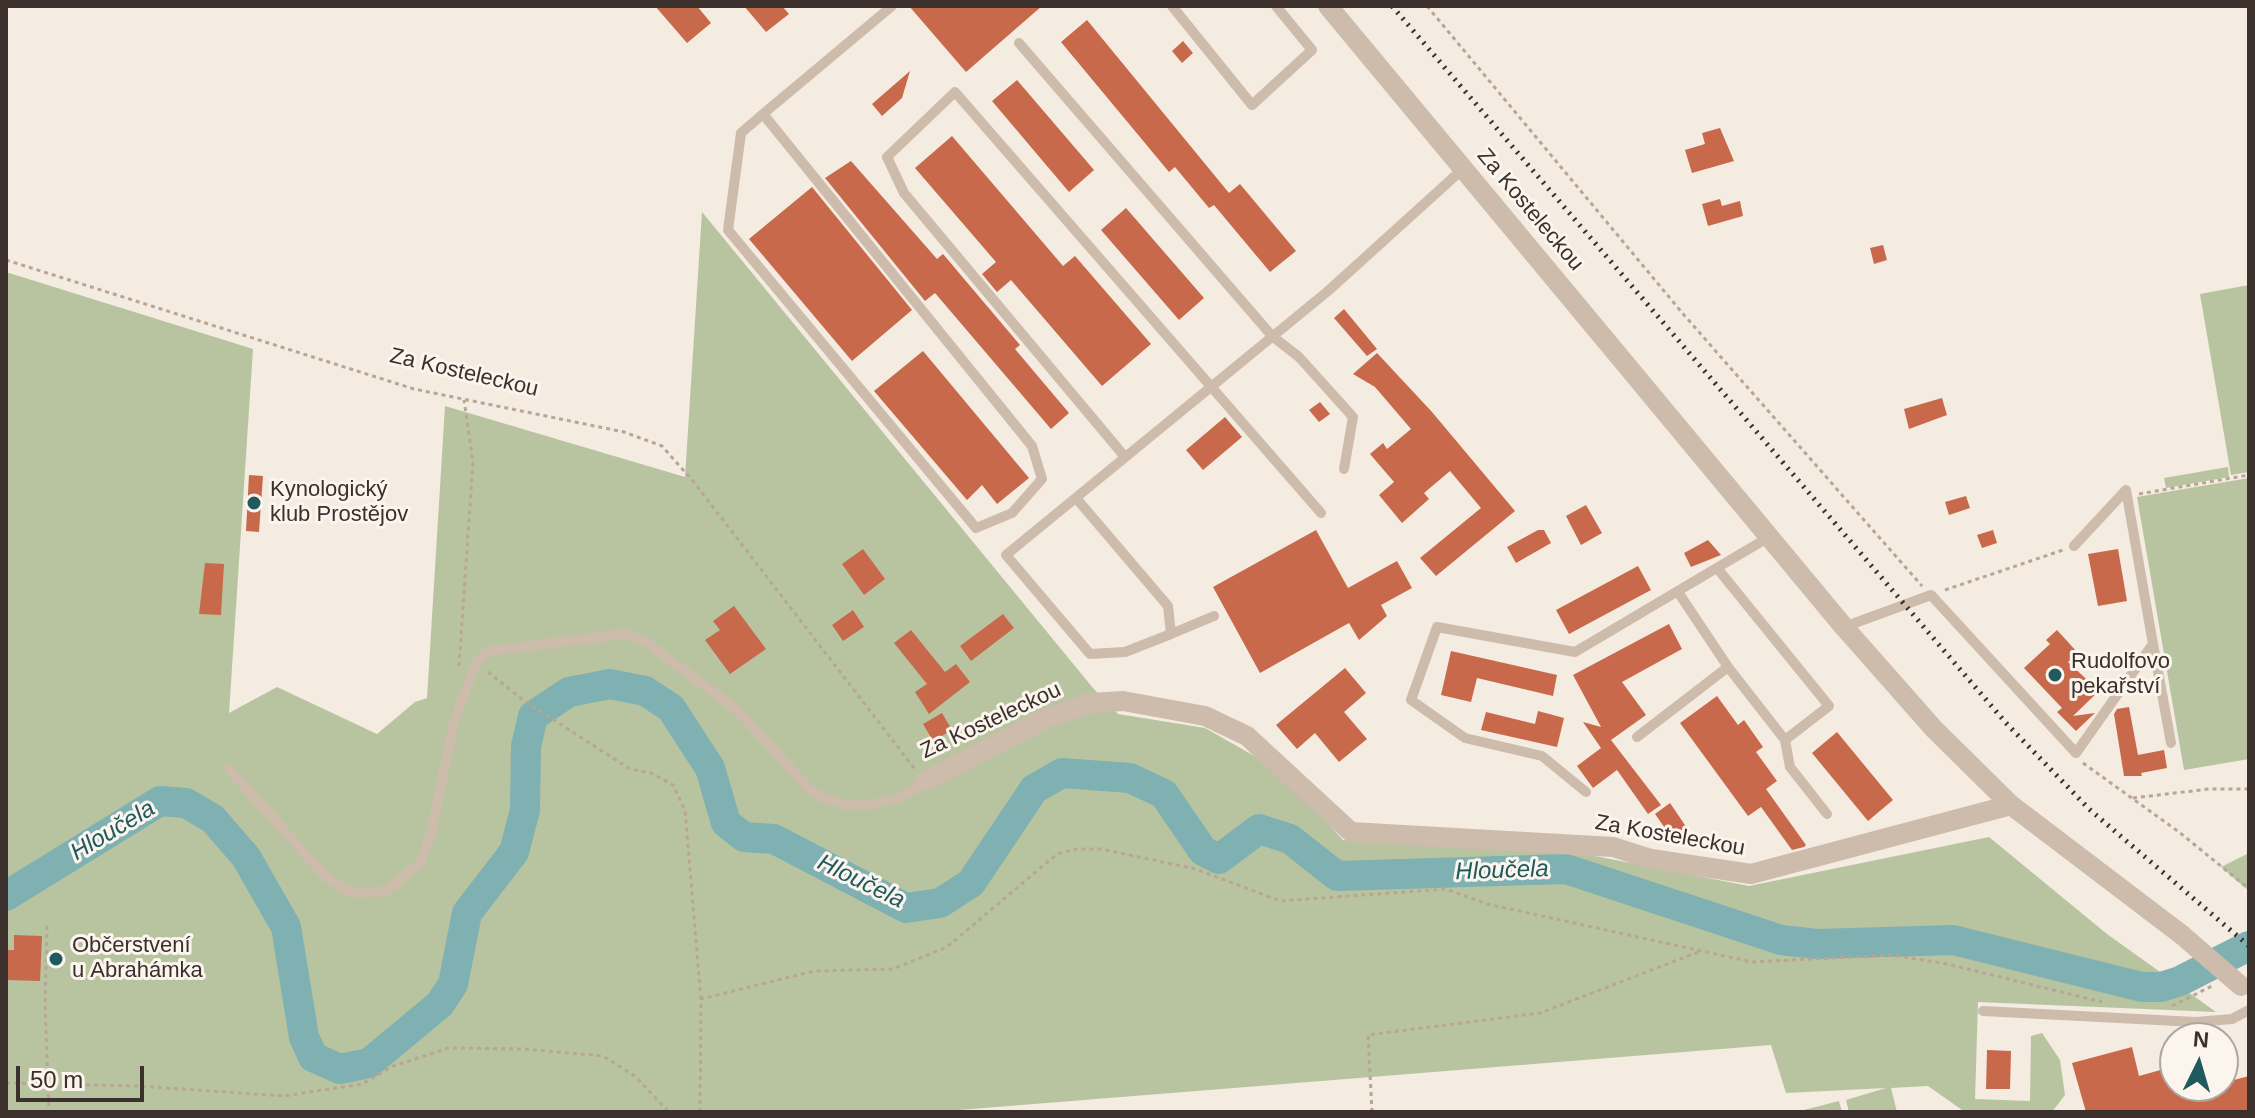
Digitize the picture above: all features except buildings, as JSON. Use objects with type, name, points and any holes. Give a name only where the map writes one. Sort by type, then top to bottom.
[{"type":"street","name":"Za Kosteleckou","points":[[1328,6],[1465,167],[1844,627],[1964,761],[2011,805],[2182,935],[2245,990]]},
{"type":"street","name":"Za Kosteleckou","points":[[925,781],[1049,717],[1091,703],[1123,701],[1205,716],[1247,736],[1351,832],[1613,847],[1651,859],[1751,874],[2011,805]]},
{"type":"lane","points":[[763,114],[1032,446],[1042,479],[1012,513],[976,528],[728,230],[741,133],[763,114],[892,6]]},
{"type":"lane","points":[[1172,6],[1252,105],[1312,50],[1276,6]]},
{"type":"lane","points":[[1019,43],[1272,336],[1299,357],[1353,417],[1344,469]]},
{"type":"lane","points":[[1125,457],[904,193],[887,157],[955,92],[1209,388],[1321,513]]},
{"type":"lane","points":[[1214,616],[1125,652],[1090,654],[1006,555],[1272,336],[1465,167]]},
{"type":"lane","points":[[2074,546],[2126,490]]},
{"type":"lane","points":[[2126,490],[2171,743]]},
{"type":"lane","points":[[1076,498],[1168,606],[1171,634]]},
{"type":"lane","points":[[1586,792],[1542,756],[1465,738],[1411,700],[1437,627],[1575,652],[1769,537]]},
{"type":"lane","points":[[1717,568],[1829,706],[1785,740]]},
{"type":"lane","points":[[1678,592],[1728,667],[1785,740],[1790,767],[1827,814]]},
{"type":"lane","points":[[1844,627],[1931,595],[2076,753],[2153,644]]},
{"type":"lane","points":[[229,769],[325,876],[344,889],[357,893],[386,891],[413,872],[420,863],[431,834],[463,696],[476,663],[489,651],[625,634],[643,640],[728,702],[811,791],[823,798],[847,805],[872,804],[900,798],[925,781]]},
{"type":"lane","points":[[1637,737],[1728,667]]},
{"type":"lane","points":[[1983,1011],[2196,1022],[2232,1019],[2249,1010]]},
{"type":"path","points":[[1427,6],[1684,315],[1931,595],[2074,546]]},
{"type":"path","name":"Za Kosteleckou","points":[[6,260],[414,389],[624,432],[662,446],[693,481],[872,718],[925,781]]},
{"type":"path","points":[[463,696],[459,671],[473,462],[464,400]]},
{"type":"path","points":[[2126,490],[2138,494],[2249,475]]},
{"type":"path","points":[[476,663],[523,700],[630,769],[663,778],[682,799],[701,999],[700,1112]]},
{"type":"path","points":[[2076,753],[2085,765],[2249,889]]},
{"type":"path","points":[[2131,798],[2209,789],[2249,789]]},
{"type":"path","points":[[701,999],[814,971],[893,969],[947,947],[1057,854],[1076,849],[1101,849],[1196,869],[1280,901],[1446,889],[1487,904],[1752,962],[1892,955],[1947,964],[2110,1004]]},
{"type":"path","points":[[47,926],[49,1112]]},
{"type":"path","points":[[1372,1112],[1368,1035],[1540,1013],[1701,951]]},
{"type":"path","points":[[2162,1011],[2217,983]]},
{"type":"path","points":[[6,1083],[47,1082],[284,1096],[362,1084],[393,1066],[449,1048],[524,1049],[603,1056],[635,1076],[669,1112]]},
{"type":"green space","points":[[702,212],[1093,688],[1118,714],[1205,728],[1281,771],[1343,840],[1569,851],[1749,886],[1989,837],[2107,934],[2216,1012],[1978,1002],[1975,1099],[2030,1101],[2031,1036],[2042,1033],[2060,1060],[2065,1095],[2052,1112],[1965,1112],[1928,1086],[1891,1088],[1897,1112],[1849,1112],[1846,1100],[1886,1088],[1786,1093],[1771,1045],[934,1112],[6,1112],[6,272],[253,349],[229,713],[277,687],[377,734],[415,702],[427,698],[445,406],[685,477]]},
{"type":"green space","points":[[2249,285],[2249,472],[2231,475],[2200,294]]},
{"type":"green space","points":[[2228,467],[2229,477],[2166,488],[2164,478]]},
{"type":"green space","points":[[2249,478],[2249,759],[2184,770],[2137,497]]},
{"type":"green space","points":[[2249,853],[2249,891],[2221,867]]},
{"type":"green space","points":[[1839,1101],[1842,1112],[1796,1112]]},
{"type":"waterway","name":"Hloučela","points":[[6,896],[160,801],[186,803],[213,819],[246,857],[286,927],[304,1037],[313,1057],[340,1069],[369,1063],[440,1004],[453,984],[467,913],[514,852],[525,810],[526,746],[533,716],[569,692],[610,684],[645,691],[671,708],[710,768],[726,823],[744,837],[774,839],[906,908],[940,903],[971,883],[1034,789],[1062,773],[1130,778],[1164,794],[1203,851],[1219,859],[1259,829],[1290,839],[1337,876],[1566,869],[1781,940],[1817,944],[1953,940],[2142,987],[2161,987],[2180,981],[2249,946]]},
{"type":"railway","points":[[1392,6],[2006,723],[2089,809],[2249,946]]},
{"type":"place","name":"Kynologický klub Prostějov","points":[[254,503]]},
{"type":"place","name":"Rudolfovo pekařství","points":[[2055,675]]},
{"type":"place","name":"Občerstvení u Abrahámka","points":[[56,959]]}]
